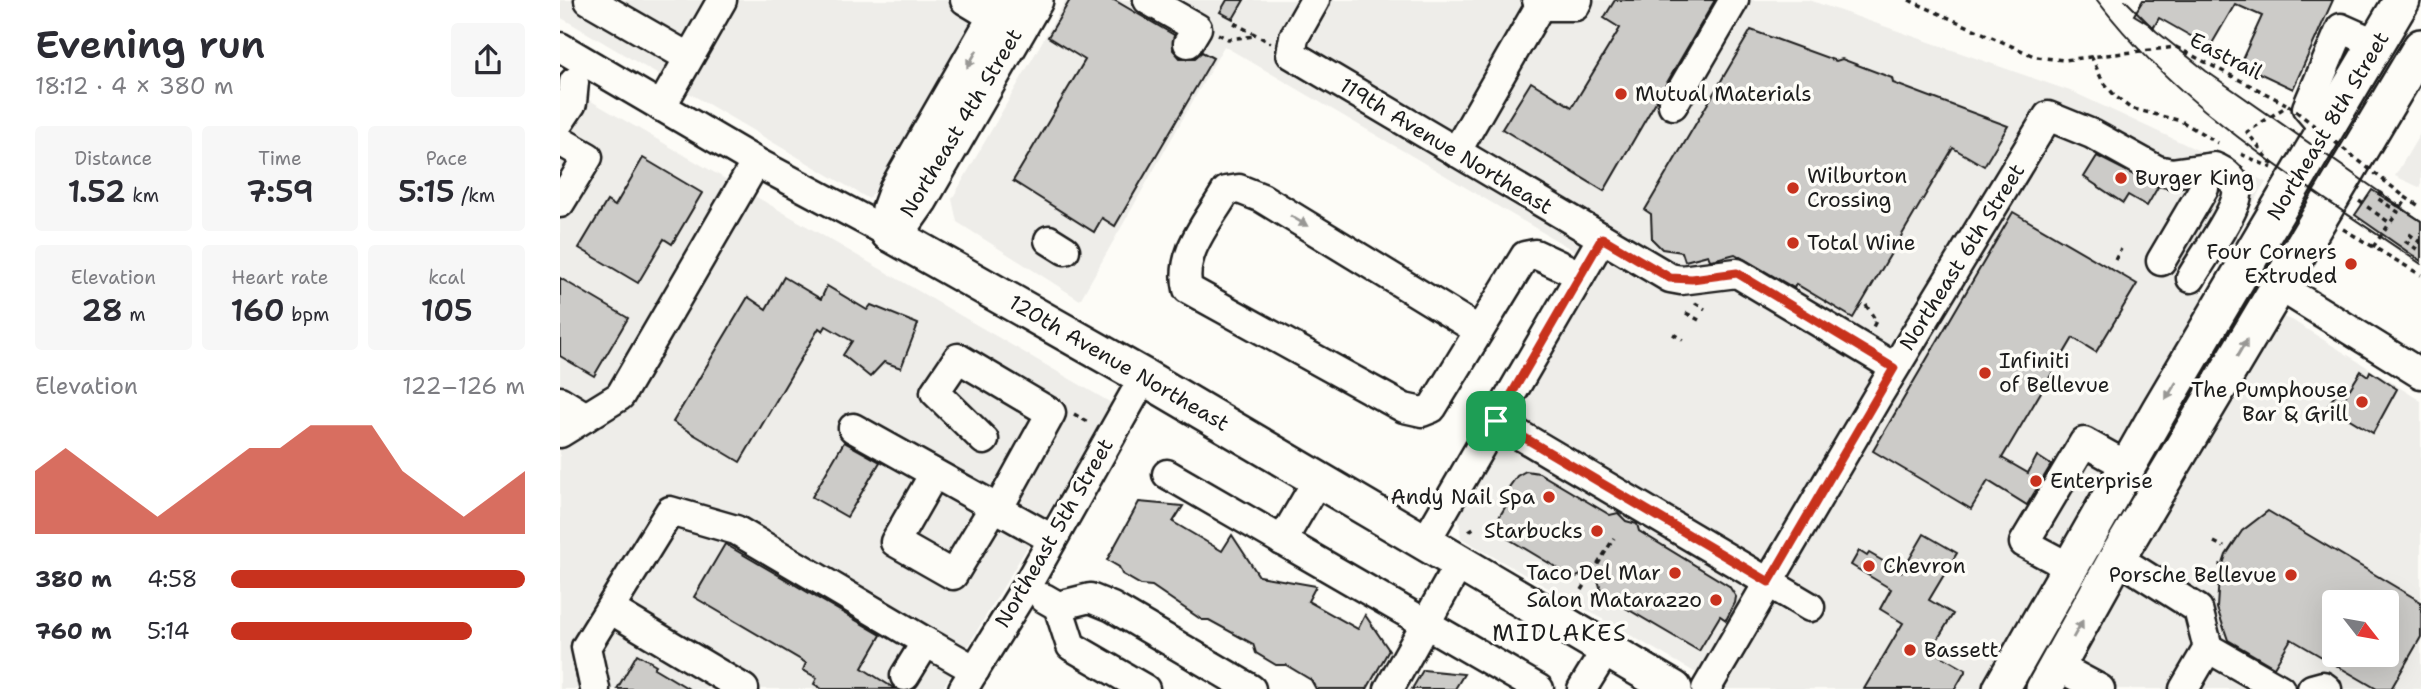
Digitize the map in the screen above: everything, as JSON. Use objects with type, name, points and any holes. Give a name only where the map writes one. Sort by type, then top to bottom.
[{"type":"main road","name":"Northeast 4th Street","points":[[889,233],[906,219],[920,199],[1035,0]]},
{"type":"main road","name":"Northeast 8th Street","points":[[2001,689],[2127,466],[2377,44],[2398,1]]},
{"type":"main road","name":"Northeast 4th Street","points":[[889,233],[890,209],[897,190],[1001,9]]},
{"type":"main road","name":"Northeast 8th Street","points":[[2051,677],[2117,558],[2421,47]]},
{"type":"main road","name":"120th Avenue Northeast","points":[[889,233],[1144,377],[1674,689]]},
{"type":"street","points":[[589,0],[688,57]]},
{"type":"street","points":[[661,107],[722,0]]},
{"type":"street","points":[[965,0],[1001,9]]},
{"type":"street","name":"119th Avenue Northeast","points":[[1315,0],[1294,37],[1291,54],[1670,278],[1692,279],[1737,273],[1894,368]]},
{"type":"street","points":[[1456,152],[1539,3],[1575,6],[1578,0]]},
{"type":"street","points":[[1673,105],[1734,0]]},
{"type":"street","points":[[1149,7],[1197,28],[1188,43]]},
{"type":"street","name":"120th Avenue Northeast","points":[[560,47],[574,78],[661,107],[756,162],[889,233]]},
{"type":"street","points":[[560,121],[572,103],[574,78]]},
{"type":"street","name":"Northeast 6th Street","points":[[1706,689],[1894,368],[2048,116],[2092,134],[2157,170],[2171,173],[2214,167],[2232,179],[2237,196],[2232,209],[2191,278]]},
{"type":"street","points":[[560,141],[588,157],[560,203]]},
{"type":"street","points":[[560,433],[620,396],[756,162]]},
{"type":"street","points":[[2161,261],[2204,188]]},
{"type":"street","points":[[1478,330],[1262,198],[1239,189],[1226,191],[1187,257],[1185,275],[1188,289],[1404,408],[1422,412],[1432,408],[1525,256],[1535,254],[1580,275]]},
{"type":"street","points":[[1424,544],[1602,238]]},
{"type":"street","points":[[2279,286],[2421,374]]},
{"type":"street","points":[[934,474],[895,542],[953,575],[996,508],[1051,413],[958,358],[935,392],[984,440]]},
{"type":"street","name":"Northeast 5th Street","points":[[969,680],[1026,587],[1144,377]]},
{"type":"street","points":[[560,401],[586,417]]},
{"type":"street","points":[[1496,421],[1810,607]]},
{"type":"street","points":[[853,428],[1052,539]]},
{"type":"street","points":[[2069,567],[2024,543],[2084,442],[2127,466]]},
{"type":"street","points":[[1167,474],[1539,689]]},
{"type":"street","points":[[1282,541],[1317,481]]},
{"type":"street","points":[[595,689],[586,647],[670,511],[736,530],[926,642],[969,680]]},
{"type":"street","points":[[2117,558],[2197,608],[2208,648],[2280,689]]},
{"type":"street","points":[[1389,689],[1459,564]]},
{"type":"street","points":[[1026,587],[1058,606],[1071,646],[1146,689]]},
{"type":"street","points":[[1058,606],[1090,598],[1112,607],[1251,689]]},
{"type":"street","points":[[610,609],[744,689]]},
{"type":"street","points":[[905,676],[926,642]]},
{"type":"street","points":[[2184,689],[2208,648]]},
{"type":"street","points":[[1582,689],[1606,650]]},
{"type":"street","points":[[2051,677],[2100,689]]},
{"type":"street","points":[[2312,689],[2322,686],[2328,689]]},
{"type":"path","name":"Eastrail","points":[[1909,0],[2036,57],[2064,60],[2176,47],[2288,105],[2421,207]]},
{"type":"path","points":[[1225,38],[1255,34],[1234,23]]},
{"type":"path","points":[[2091,56],[2102,80],[2130,108],[2181,121],[2226,147]]},
{"type":"path","points":[[2234,150],[2278,171],[2246,132],[2288,105]]},
{"type":"path","points":[[2373,247],[2398,212],[2377,198],[2380,193],[2401,208],[2407,198]]},
{"type":"path","points":[[2356,199],[2390,223]]},
{"type":"path","points":[[2338,226],[2421,275]]},
{"type":"path","points":[[2409,234],[2421,243]]},
{"type":"path","points":[[2405,241],[2421,252]]},
{"type":"path","points":[[2115,260],[2121,249]]},
{"type":"path","points":[[1692,301],[1705,309]]},
{"type":"path","points":[[1863,327],[1870,331],[1876,321],[1866,305]]},
{"type":"path","points":[[1686,313],[1699,320]]},
{"type":"path","points":[[1673,334],[1684,340]]},
{"type":"path","points":[[1064,408],[1093,425]]},
{"type":"path","points":[[1414,491],[1415,498]]},
{"type":"path","points":[[1469,531],[1477,526]]},
{"type":"path","points":[[1582,590],[1614,538]]},
{"type":"path","points":[[2214,542],[2224,547]]},
{"type":"path","points":[[2219,564],[2234,577]]},
{"type":"path","points":[[2198,569],[2208,575]]},
{"type":"shaded area","points":[[560,0],[991,0],[869,199],[560,17]]},
{"type":"shaded area","points":[[1066,0],[1809,0],[2073,92],[2266,182],[2200,293],[2292,320],[2421,401],[2421,689],[1724,689],[1461,538],[1457,502],[1600,266],[1224,46],[1080,300],[957,222],[952,199]]},
{"type":"shaded area","points":[[560,83],[1113,404],[942,689],[560,689]]},
{"type":"shaded area","points":[[2421,132],[2421,188],[2395,176]]},
{"type":"building","points":[[1070,0],[1114,0],[1174,35],[1173,50],[1180,58],[1195,58],[1202,52],[1213,58],[1115,226],[1102,218],[1094,232],[1013,181],[1085,60],[1048,37]]},
{"type":"building","points":[[1227,0],[1244,0],[1233,19],[1220,12]]},
{"type":"building","name":"Mutual Materials","points":[[1615,0],[1715,0],[1604,191],[1502,129],[1531,82],[1572,107],[1620,28],[1604,18]]},
{"type":"building","points":[[2143,0],[2333,0],[2293,89],[2240,64],[2262,16],[2235,4],[2210,47],[2159,18],[2154,27],[2134,15]]},
{"type":"building","name":"Wilburton Crossing","points":[[1751,30],[1836,61],[1842,59],[1892,78],[1893,83],[2008,126],[1984,166],[1953,148],[1853,318],[1796,284],[1794,288],[1735,254],[1710,260],[1708,255],[1685,261],[1682,252],[1662,249],[1652,239],[1651,214],[1645,210]]},
{"type":"building","name":"Burger King","points":[[2097,156],[2158,187],[2147,206],[2128,195],[2123,203],[2084,177]]},
{"type":"building","points":[[643,158],[702,193],[672,244],[664,239],[638,283],[579,248],[607,201],[615,206]]},
{"type":"building","points":[[2372,190],[2421,221],[2421,261],[2355,215]]},
{"type":"building","name":"Infiniti of Bellevue","points":[[2013,212],[2137,284],[2096,352],[2073,338],[2002,458],[2028,473],[2037,456],[2051,465],[2027,505],[1988,481],[1971,509],[1873,451]]},
{"type":"building","points":[[784,277],[821,299],[827,286],[867,310],[871,305],[918,324],[901,368],[884,362],[870,377],[843,355],[852,341],[826,326],[823,331],[819,328],[740,462],[673,422],[748,297],[766,309]]},
{"type":"building","points":[[560,278],[628,318],[594,376],[560,356]]},
{"type":"building","name":"The Pumphouse Bar & Grill","points":[[2361,371],[2368,376],[2370,371],[2397,389],[2373,433],[2328,406],[2338,390],[2346,395]]},
{"type":"building","points":[[844,442],[880,462],[847,517],[812,497]]},
{"type":"building","points":[[1526,471],[1539,473],[1610,515],[1618,513],[1626,521],[1637,524],[1639,531],[1729,586],[1736,597],[1735,603],[1726,620],[1720,616],[1699,651],[1602,594],[1595,569],[1574,578],[1492,529],[1513,494],[1507,490],[1517,476]]},
{"type":"building","points":[[1139,502],[1183,506],[1173,522],[1222,551],[1232,535],[1259,576],[1316,586],[1308,601],[1358,629],[1365,615],[1389,650],[1367,689],[1316,689],[1311,680],[1286,665],[1276,665],[1256,653],[1253,644],[1209,620],[1202,620],[1152,586],[1141,585],[1122,574],[1119,567],[1107,560]]},
{"type":"building","points":[[2268,511],[2421,602],[2421,637],[2391,689],[2377,689],[2339,667],[2399,667],[2399,590],[2322,590],[2322,657],[2291,639],[2274,667],[2228,640],[2217,608],[2219,576],[2226,555],[2242,531]]},
{"type":"building","points":[[1924,534],[1957,553],[1929,600],[1953,614],[1931,650],[1966,670],[1955,689],[1864,689],[1903,623],[1880,609],[1891,589],[1851,565],[1859,551],[1867,556],[1869,553],[1902,572]]},
{"type":"building","points":[[725,544],[881,635],[862,668],[895,689],[822,689],[814,684],[817,678],[803,670],[806,663],[694,597]]},
{"type":"building","points":[[637,654],[656,665],[654,668],[689,689],[617,689]]},
{"type":"building","points":[[1423,670],[1464,674],[1455,689],[1412,689]]},
{"type":"tram line","points":[[2097,0],[2131,41],[2207,112],[2291,176],[2421,264]]},
{"type":"tram line","points":[[2125,0],[2156,31],[2206,71],[2421,221]]},
{"type":"place","name":"Mutual Materials","points":[[1621,94]]},
{"type":"place","name":"Burger King","points":[[2121,178]]},
{"type":"place","name":"Wilburton Crossing","points":[[1793,188]]},
{"type":"place","name":"Total Wine","points":[[1793,243]]},
{"type":"place","name":"Four Corners Extruded","points":[[2351,264]]},
{"type":"place","name":"Infiniti of Bellevue","points":[[1985,373]]},
{"type":"place","name":"The Pumphouse Bar & Grill","points":[[2362,402]]},
{"type":"place","name":"Enterprise","points":[[2036,481]]},
{"type":"place","name":"Andy Nail Spa","points":[[1549,497]]},
{"type":"place","name":"Starbucks","points":[[1597,531]]},
{"type":"place","name":"Chevron","points":[[1869,566]]},
{"type":"place","name":"Taco Del Mar","points":[[1675,573]]},
{"type":"place","name":"Porsche Bellevue","points":[[2291,575]]},
{"type":"place","name":"Salon Matarazzo","points":[[1716,600]]},
{"type":"place","name":"Bassett","points":[[1910,650]]},
{"type":"district","name":"MIDLAKES","points":[[1560,633]]},
{"type":"route","points":[[1602,238],[1670,278],[1681,280],[1737,273],[1894,368],[1769,582],[1496,421],[1602,238]]}]
